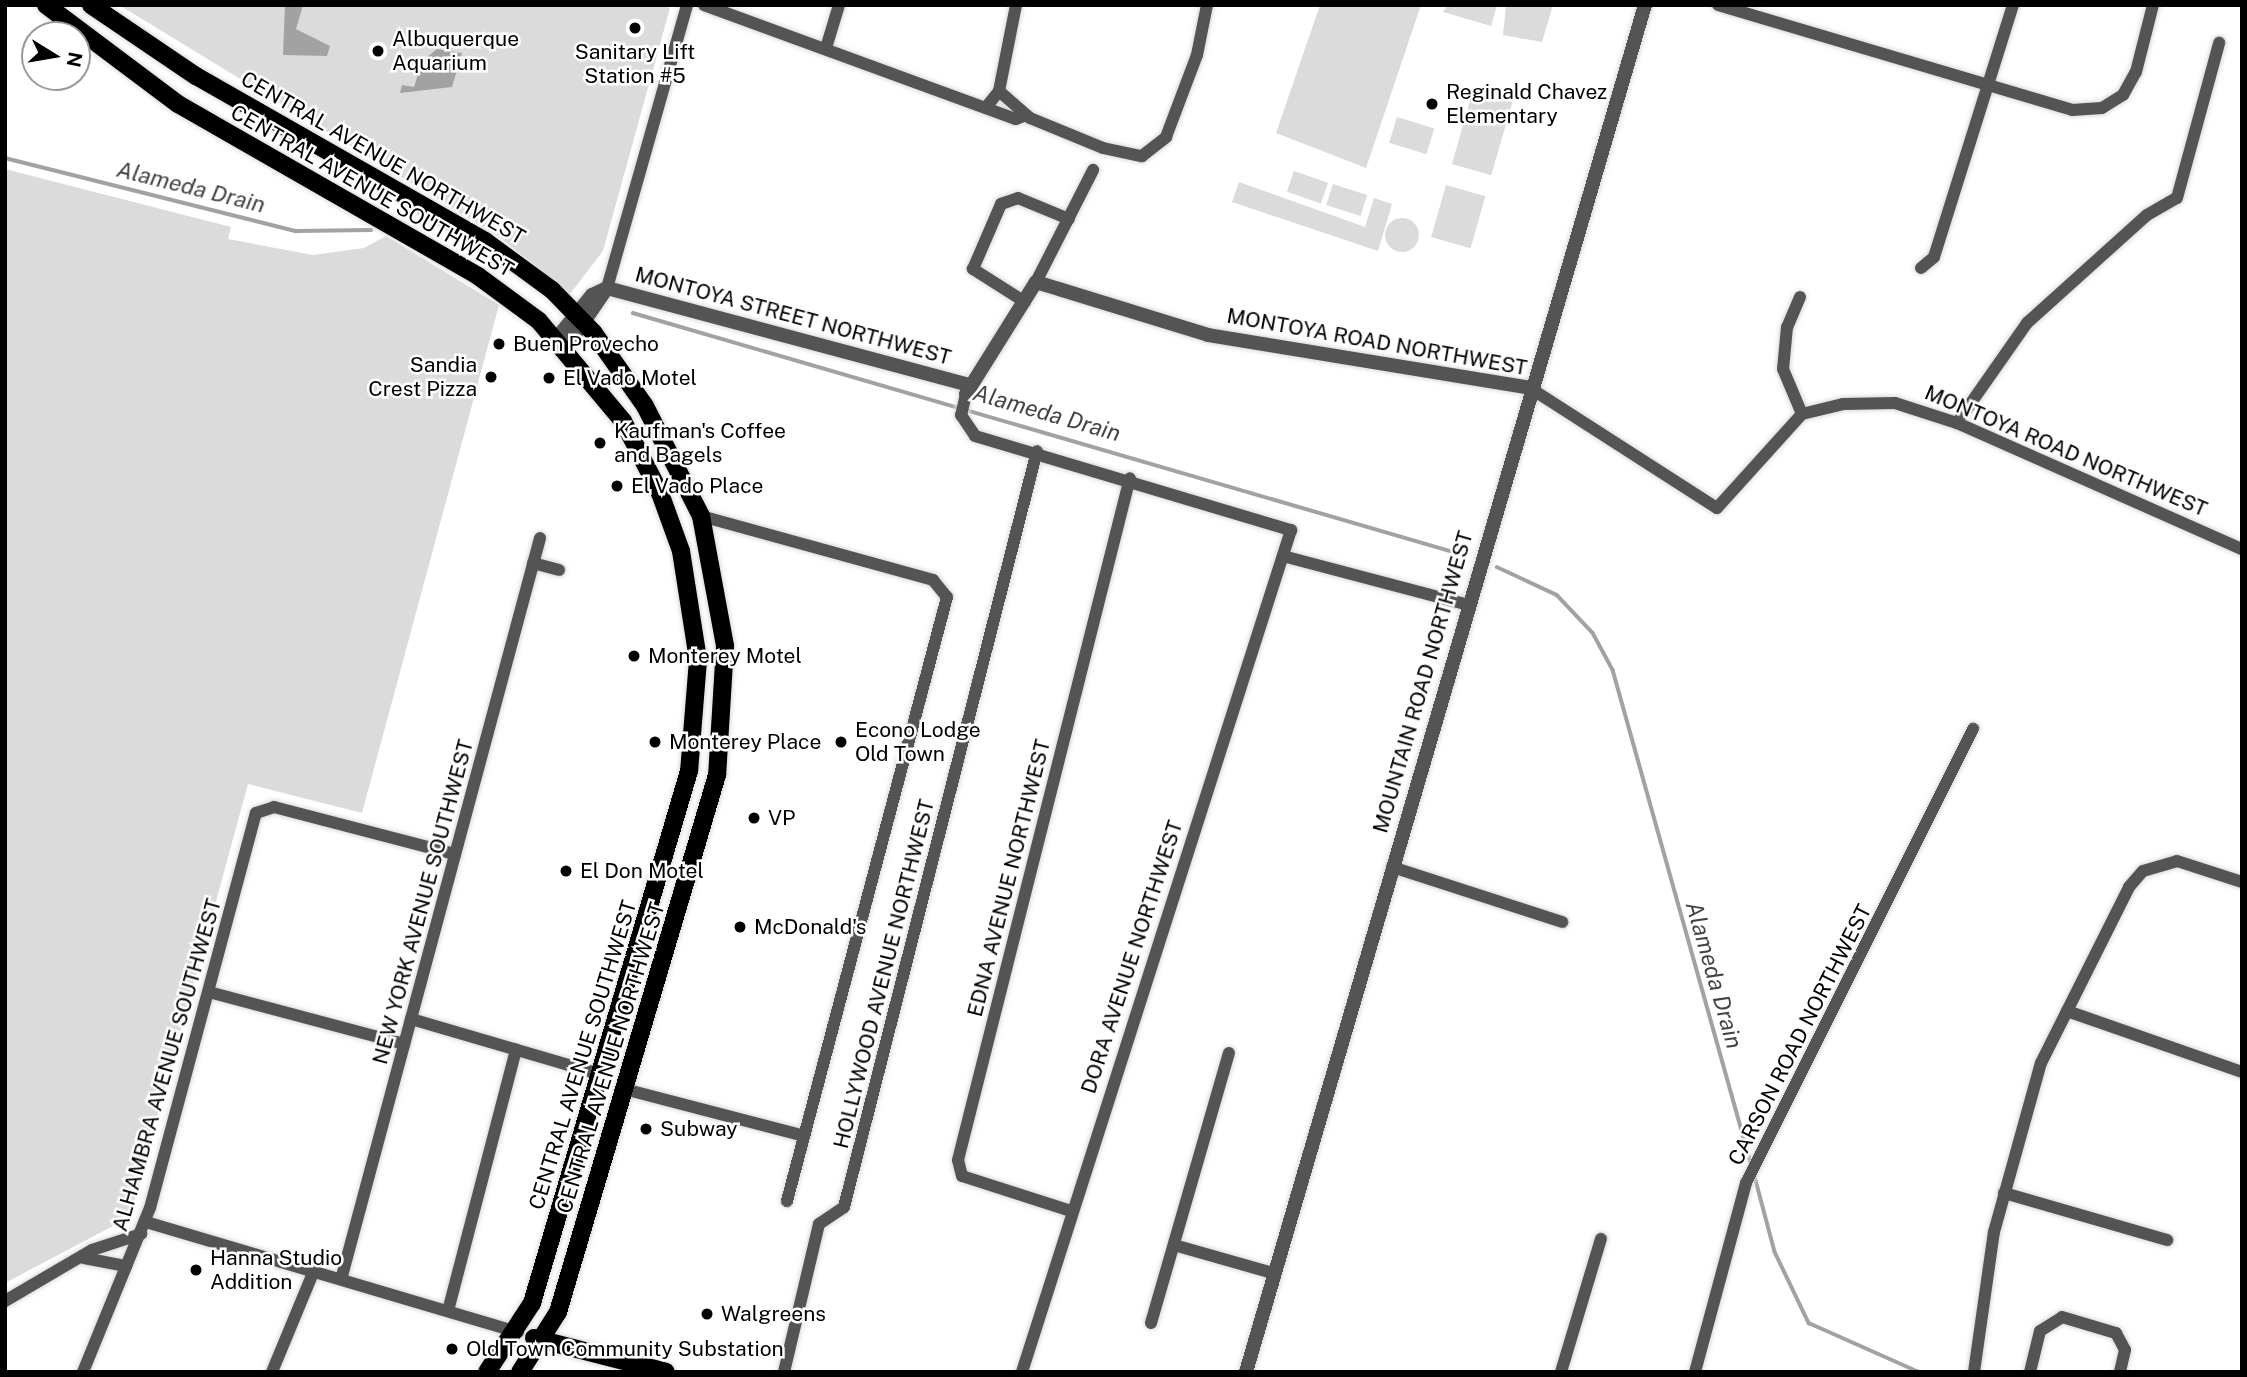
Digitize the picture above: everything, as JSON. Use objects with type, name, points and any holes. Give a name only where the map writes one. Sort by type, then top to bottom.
[{"type":"main road","name":"CENTRAL AVENUE SOUTHWEST","points":[[46,5],[178,104],[478,276],[561,343],[623,421],[660,493],[689,583],[698,660],[688,771],[603,1075],[518,1332],[487,1372]]},
{"type":"main road","name":"CENTRAL AVENUE NORTHWEST","points":[[92,5],[196,76],[485,241],[581,319],[663,432],[701,516],[725,646],[722,738],[628,1090],[558,1312],[520,1372]]},
{"type":"main road","points":[[518,1332],[542,1341],[666,1372]]},
{"type":"street","points":[[561,343],[607,288],[687,5]]},
{"type":"street","points":[[704,5],[987,106],[1016,119],[1026,115],[1103,148],[1142,156],[1166,137],[1197,55],[1208,5]]},
{"type":"street","points":[[826,48],[839,5]]},
{"type":"street","points":[[987,106],[999,91],[1016,5]]},
{"type":"street","name":"MOUNTAIN ROAD NORTHWEST","points":[[1246,1372],[1468,605],[1484,539],[1645,5]]},
{"type":"street","points":[[1718,5],[2072,110],[2102,108],[2123,95],[2136,72],[2153,5]]},
{"type":"street","points":[[1921,268],[1934,257],[2013,5]]},
{"type":"street","points":[[1957,423],[2027,323],[2147,215],[2178,198],[2219,43]]},
{"type":"street","points":[[999,91],[1022,104],[1026,115]]},
{"type":"street","points":[[1093,170],[1025,302],[967,390],[961,415],[975,436],[1130,478]]},
{"type":"street","points":[[1025,302],[973,269],[1001,204],[1018,198],[1069,219]]},
{"type":"street","name":"MONTOYA ROAD NORTHWEST","points":[[1036,282],[1208,335],[1530,388],[1717,508],[1802,414],[1843,404],[1895,403],[1957,423],[2242,549]]},
{"type":"street","name":"MONTOYA STREET NORTHWEST","points":[[607,288],[967,390]]},
{"type":"street","points":[[1800,297],[1787,327],[1783,369],[1802,414]]},
{"type":"street","name":"HOLLYWOOD AVENUE NORTHWEST","points":[[784,1372],[819,1224],[844,1207],[1037,451]]},
{"type":"street","name":"DORA AVENUE NORTHWEST","points":[[1022,1372],[1070,1211],[1291,530],[1130,478]]},
{"type":"street","name":"EDNA AVENUE NORTHWEST","points":[[1070,1211],[962,1177],[958,1160],[1130,478]]},
{"type":"street","points":[[701,516],[933,580],[947,597],[787,1201]]},
{"type":"street","name":"NEW YORK AVENUE SOUTHWEST","points":[[342,1276],[540,538]]},
{"type":"street","points":[[1283,556],[1468,605]]},
{"type":"street","points":[[533,563],[559,570]]},
{"type":"street","name":"CARSON ROAD NORTHWEST","points":[[1695,1372],[1746,1183],[1757,1167],[1973,729]]},
{"type":"street","name":"ALHAMBRA AVENUE SOUTHWEST","points":[[83,1372],[143,1228],[255,818],[264,807],[455,854]]},
{"type":"street","points":[[1973,1372],[2004,1193],[2040,1063],[2129,887],[2143,871],[2177,861],[2242,883]]},
{"type":"street","points":[[1392,867],[1562,922]]},
{"type":"street","points":[[209,992],[404,1044]]},
{"type":"street","points":[[2067,1012],[2242,1072]]},
{"type":"street","points":[[411,1019],[603,1075]]},
{"type":"street","points":[[449,1307],[516,1050]]},
{"type":"street","points":[[1151,1323],[1229,1052]]},
{"type":"street","points":[[628,1090],[804,1136]]},
{"type":"street","points":[[2004,1193],[2168,1240]]},
{"type":"street","points":[[5,1301],[143,1228],[315,1268],[449,1307],[518,1332]]},
{"type":"street","points":[[1562,1372],[1601,1239]]},
{"type":"street","points":[[1174,1245],[1273,1273]]},
{"type":"street","points":[[84,1258],[126,1266]]},
{"type":"street","points":[[272,1372],[315,1268]]},
{"type":"street","points":[[2030,1372],[2040,1331],[2062,1317],[2116,1333],[2125,1350],[2120,1372]]},
{"type":"shaded area","points":[[119,5],[662,5],[670,8],[603,251],[570,294],[501,238]]},
{"type":"shaded area","points":[[285,5],[303,5],[296,29],[330,46],[327,56],[283,55]]},
{"type":"shaded area","points":[[1320,5],[1421,5],[1366,168],[1276,133]]},
{"type":"shaded area","points":[[1448,5],[1497,5],[1491,26],[1443,12]]},
{"type":"shaded area","points":[[1506,5],[1553,5],[1542,42],[1503,35]]},
{"type":"shaded area","points":[[437,49],[462,53],[452,87],[400,93],[402,85],[414,87],[422,61]]},
{"type":"shaded area","points":[[1474,87],[1513,98],[1491,175],[1452,164]]},
{"type":"shaded area","points":[[1397,117],[1434,128],[1426,154],[1389,143]]},
{"type":"shaded area","points":[[5,169],[231,227],[228,239],[313,255],[364,248],[386,236],[499,305],[362,813],[248,784],[130,1217],[5,1283]]},
{"type":"shaded area","points":[[1294,171],[1328,183],[1321,204],[1287,192]]},
{"type":"shaded area","points":[[1239,182],[1365,227],[1374,198],[1392,204],[1378,251],[1232,202]]},
{"type":"shaded area","points":[[1333,184],[1367,195],[1360,216],[1326,205]]},
{"type":"shaded area","points":[[1446,185],[1485,196],[1471,248],[1431,237]]},
{"type":"shaded area","points":[[1402,218],[1414,223],[1419,235],[1414,247],[1402,252],[1390,247],[1385,235],[1390,223]]},
{"type":"waterway","name":"Alameda Drain","points":[[5,158],[296,231],[371,230]]},
{"type":"waterway","name":"Alameda Drain","points":[[633,313],[1450,551]]},
{"type":"waterway","name":"Alameda Drain","points":[[1497,567],[1557,595],[1593,633],[1613,670],[1751,1163]]},
{"type":"waterway","name":"Alameda Drain","points":[[1754,1173],[1775,1252],[1809,1323],[1919,1372]]},
{"type":"place","name":"Sanitary Lift Station #5","points":[[635,28]]},
{"type":"place","name":"Albuquerque Aquarium","points":[[378,51]]},
{"type":"place","name":"Reginald Chavez Elementary","points":[[1432,104]]},
{"type":"place","name":"Buen Provecho","points":[[499,344]]},
{"type":"place","name":"Sandia Crest Pizza","points":[[491,377]]},
{"type":"place","name":"El Vado Motel","points":[[549,378]]},
{"type":"place","name":"Kaufman's Coffee and Bagels","points":[[600,443]]},
{"type":"place","name":"El Vado Place","points":[[617,486]]},
{"type":"place","name":"Monterey Motel","points":[[634,656]]},
{"type":"place","name":"Monterey Place","points":[[655,742]]},
{"type":"place","name":"Econo Lodge Old Town","points":[[841,742]]},
{"type":"place","name":"VP","points":[[754,818]]},
{"type":"place","name":"El Don Motel","points":[[566,871]]},
{"type":"place","name":"McDonald's","points":[[740,927]]},
{"type":"place","name":"Subway","points":[[646,1129]]},
{"type":"place","name":"Hanna Studio Addition","points":[[196,1270]]},
{"type":"place","name":"Walgreens","points":[[707,1314]]},
{"type":"place","name":"Old Town Community Substation","points":[[452,1349]]}]
